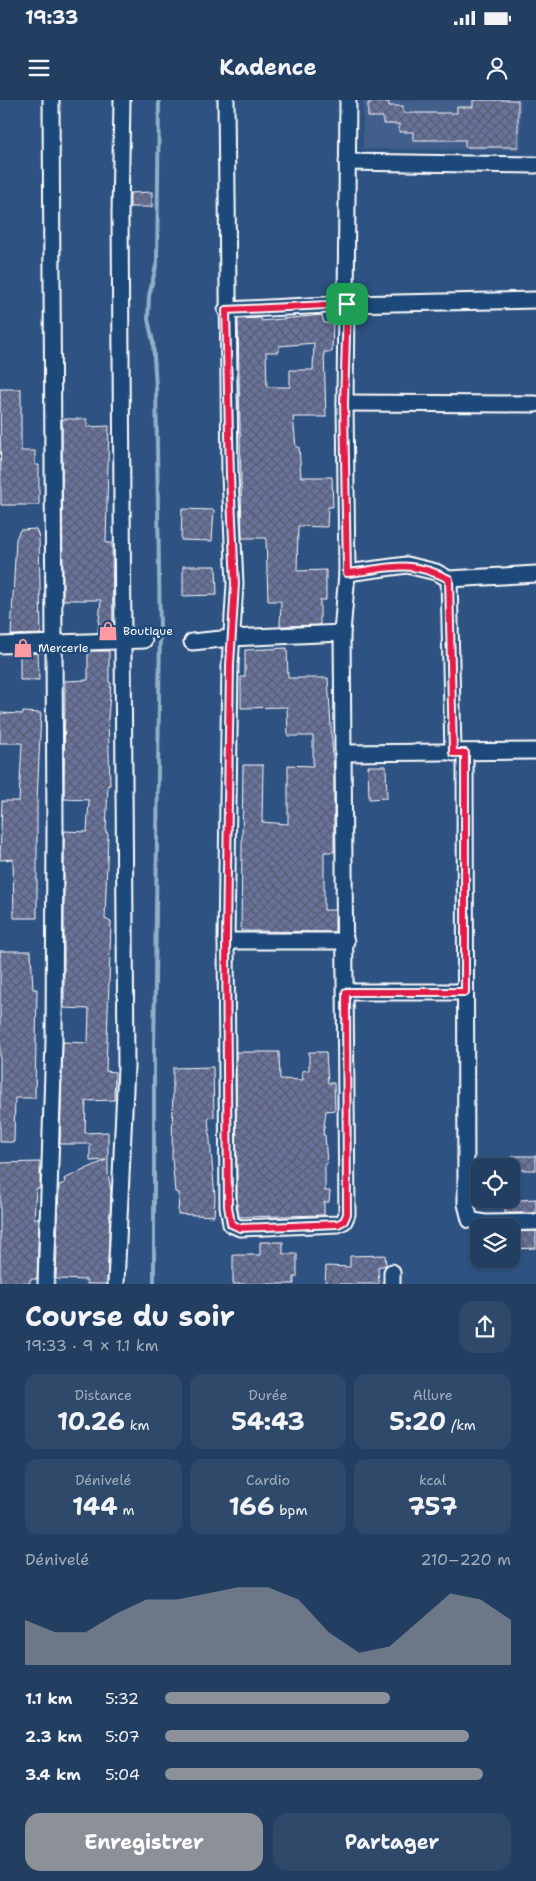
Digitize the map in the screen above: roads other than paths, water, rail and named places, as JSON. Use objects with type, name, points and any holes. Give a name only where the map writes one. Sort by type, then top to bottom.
[{"type":"street","points":[[46,1284],[54,1041],[51,100]]},
{"type":"street","points":[[116,1284],[126,1067],[120,215],[122,100]]},
{"type":"street","points":[[226,100],[226,310],[235,584],[231,638],[226,941],[228,1211],[231,1224],[240,1228],[338,1224],[344,1221],[347,1214],[342,633],[347,573],[344,403],[347,304],[348,100]]},
{"type":"street","points":[[347,162],[536,165]]},
{"type":"street","points":[[226,310],[347,304],[536,300]]},
{"type":"street","points":[[344,403],[536,404]]},
{"type":"street","points":[[347,573],[407,565],[436,572],[449,579],[536,574]]},
{"type":"street","points":[[449,579],[459,753],[465,992],[466,1204],[470,1220],[486,1223],[536,1222]]},
{"type":"street","points":[[192,642],[231,638],[342,633]]},
{"type":"street","points":[[0,645],[54,645],[144,640]]},
{"type":"street","points":[[344,753],[536,751]]},
{"type":"street","points":[[226,941],[346,941]]},
{"type":"street","points":[[346,992],[465,992]]},
{"type":"waterway","points":[[154,1284],[154,1051],[160,630],[156,387],[153,342],[148,319],[149,296],[157,262],[159,100]]},
{"type":"place","name":"Boutique","points":[[108,631]]},
{"type":"place","name":"Mercerie","points":[[23,648]]}]
